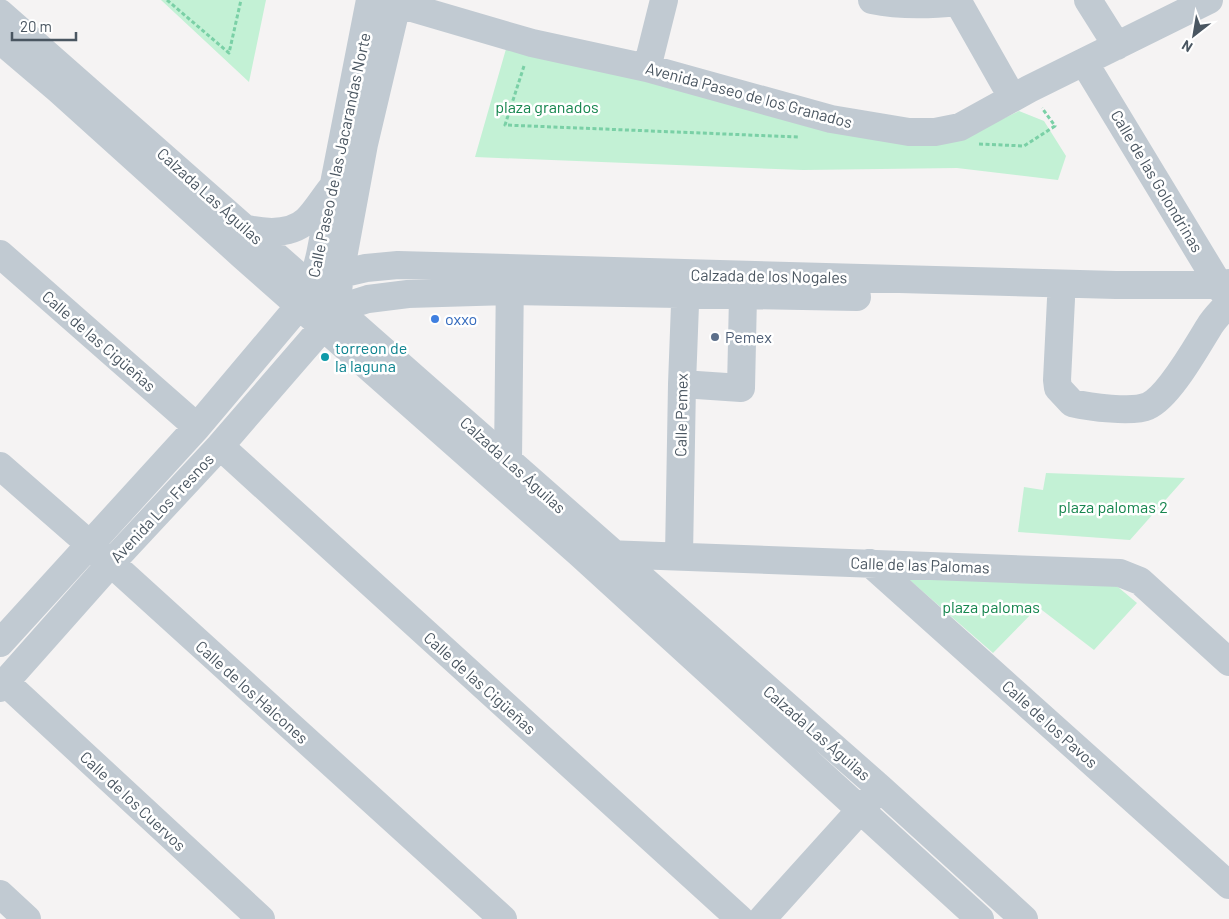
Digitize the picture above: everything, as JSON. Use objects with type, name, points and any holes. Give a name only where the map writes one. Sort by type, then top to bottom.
[{"type":"street","name":"Calle Paseo de las Jacarandas Norte","points":[[305,296],[334,186],[370,0]]},
{"type":"street","points":[[647,68],[664,0]]},
{"type":"street","points":[[872,0],[890,4],[924,6],[958,1],[1012,97]]},
{"type":"street","points":[[1088,0],[1117,46]]},
{"type":"street","name":"Avenida Paseo de los Granados","points":[[394,1],[532,43],[647,68],[830,119],[909,132],[935,132],[960,127],[1012,97],[1209,0]]},
{"type":"street","name":"Calle Paseo de las Jacarandas Norte","points":[[329,318],[340,274],[364,144],[394,1]]},
{"type":"street","name":"Calzada Las Águilas","points":[[0,13],[247,229],[305,296]]},
{"type":"street","name":"Calzada Las Águilas","points":[[0,40],[305,296],[579,553],[980,919]]},
{"type":"street","name":"Calle de las Golondrinas","points":[[1084,62],[1227,295]]},
{"type":"street","points":[[247,229],[277,232],[293,228],[306,221],[334,186]]},
{"type":"street","name":"Calle de las Cigüeñas","points":[[0,254],[197,427]]},
{"type":"street","name":"Calzada de los Nogales","points":[[305,296],[340,274],[366,268],[398,265],[510,279],[686,285],[1227,295]]},
{"type":"street","points":[[508,460],[510,279]]},
{"type":"street","name":"Calzada de los Nogales","points":[[329,318],[368,299],[510,279]]},
{"type":"street","name":"Calzada de los Nogales","points":[[686,285],[743,296],[890,288],[1061,299],[1116,292]]},
{"type":"street","name":"Calle Pemex","points":[[679,556],[686,285]]},
{"type":"street","points":[[1061,299],[1058,388],[1072,403],[1110,408],[1141,408],[1154,403],[1162,396],[1196,350],[1227,295]]},
{"type":"street","name":"Avenida Los Fresnos","points":[[0,644],[197,427],[305,296]]},
{"type":"street","points":[[682,384],[741,388],[743,296]]},
{"type":"street","name":"Calzada Las Águilas","points":[[329,318],[508,460],[880,788],[1024,919]]},
{"type":"street","name":"Avenida Los Fresnos","points":[[3,685],[110,563],[220,446],[329,318]]},
{"type":"street","name":"Calle de las Cigüeñas","points":[[220,446],[740,919]]},
{"type":"street","name":"Calle de los Halcones","points":[[0,466],[110,563],[503,919]]},
{"type":"street","name":"Calle de las Palomas","points":[[579,553],[1120,572],[1140,581],[1229,662]]},
{"type":"street","name":"Calle de los Pavos","points":[[870,563],[1229,885]]},
{"type":"street","name":"Calle de los Cuervos","points":[[3,685],[261,919]]},
{"type":"street","points":[[762,919],[880,788]]},
{"type":"street","points":[[0,894],[27,919]]},
{"type":"path","points":[[167,0],[229,53],[241,0]]},
{"type":"path","points":[[504,125],[532,43]]},
{"type":"green space","points":[[161,0],[266,0],[249,82]]},
{"type":"green space","name":"plaza granados","points":[[508,42],[916,141],[954,142],[1019,111],[1044,121],[1066,156],[1058,180],[957,168],[803,170],[475,157]]},
{"type":"green space","name":"plaza palomas 2","points":[[1046,473],[1185,478],[1130,540],[1018,532],[1024,487],[1043,490]]},
{"type":"green space","name":"plaza palomas","points":[[897,569],[1112,582],[1137,603],[1094,650],[1038,607],[993,653]]},
{"type":"place","name":"oxxo","points":[[435,319]]},
{"type":"place","name":"Pemex","points":[[715,337]]},
{"type":"place","name":"torreon de la laguna","points":[[325,357]]}]
